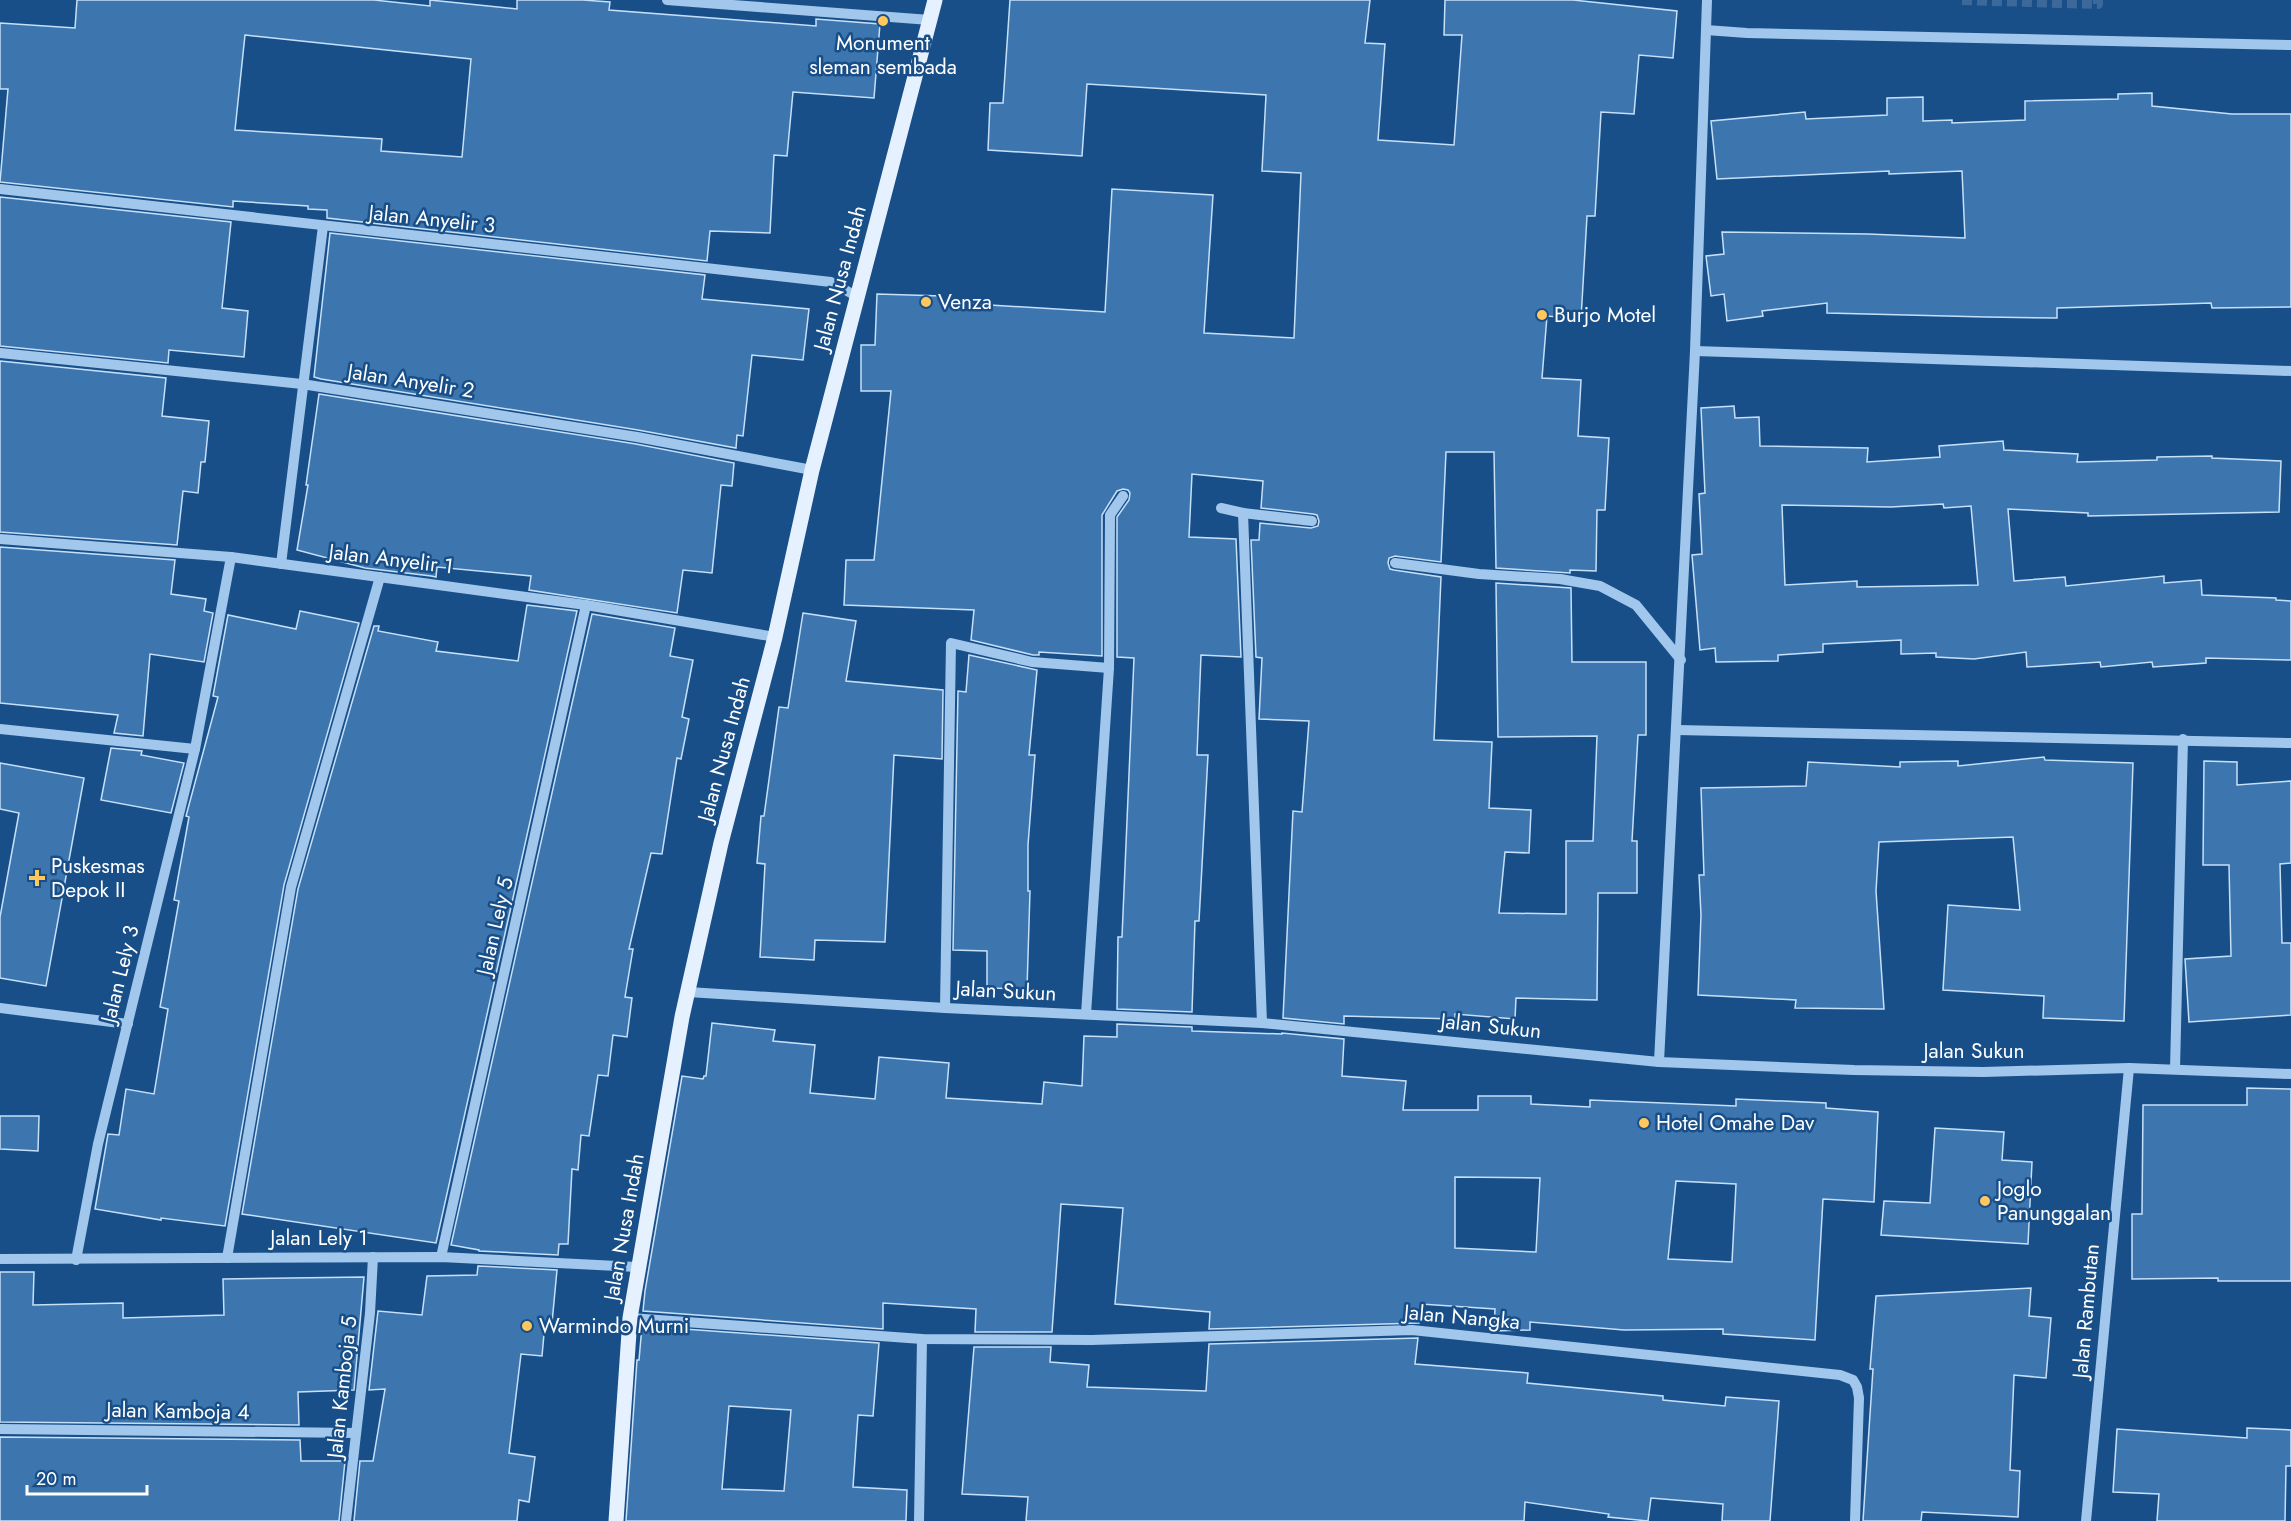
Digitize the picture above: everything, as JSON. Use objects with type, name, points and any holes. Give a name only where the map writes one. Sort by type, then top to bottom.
[{"type":"main road","name":"Jalan Nusa Indah","points":[[616,1521],[630,1318],[637,1267],[688,992],[721,843],[775,638],[812,470],[935,0]]},
{"type":"street","points":[[667,0],[722,2],[930,20]]},
{"type":"street","points":[[1659,1062],[1695,351],[1707,0]]},
{"type":"street","points":[[1706,30],[2291,45]]},
{"type":"street","name":"Jalan Anyelir 3","points":[[0,189],[831,282],[856,296]]},
{"type":"street","points":[[281,564],[323,226]]},
{"type":"street","points":[[1695,351],[2291,371]]},
{"type":"street","name":"Jalan Anyelir 2","points":[[0,353],[302,384],[637,437],[812,470]]},
{"type":"street","points":[[1086,1014],[1109,668],[1110,515],[1123,496]]},
{"type":"street","points":[[1221,508],[1312,521]]},
{"type":"street","points":[[1244,513],[1262,1023]]},
{"type":"street","name":"Jalan Anyelir 1","points":[[0,539],[231,557],[586,604],[775,638]]},
{"type":"street","name":"Jalan Lely 3","points":[[76,1260],[98,1144],[195,749],[231,557]]},
{"type":"street","points":[[1395,563],[1479,574],[1560,579],[1600,586],[1635,605],[1681,660]]},
{"type":"street","points":[[227,1258],[291,887],[380,577]]},
{"type":"street","name":"Jalan Lely 5","points":[[441,1257],[586,604]]},
{"type":"street","points":[[945,1008],[951,643],[1032,662],[1109,668]]},
{"type":"street","points":[[0,729],[195,749]]},
{"type":"street","points":[[1677,730],[2291,743]]},
{"type":"street","points":[[2175,1069],[2183,739]]},
{"type":"street","name":"Jalan Sukun","points":[[688,992],[945,1008],[1262,1023],[1659,1062],[1854,1070],[1983,1072],[2129,1068],[2291,1074]]},
{"type":"street","points":[[0,1008],[128,1023]]},
{"type":"street","name":"Jalan Rambutan","points":[[2086,1521],[2129,1068]]},
{"type":"street","name":"Jalan Kamboja 5","points":[[346,1521],[370,1313],[373,1257]]},
{"type":"street","name":"Jalan Lely 1","points":[[0,1259],[441,1257],[637,1267]]},
{"type":"street","points":[[630,1318],[922,1339],[920,1521]]},
{"type":"street","name":"Jalan Nangka","points":[[922,1339],[1092,1340],[1412,1330],[1840,1376],[1853,1380],[1859,1398],[1855,1521]]},
{"type":"street","name":"Jalan Kamboja 4","points":[[0,1429],[356,1433]]},
{"type":"building","points":[[77,0],[374,0],[430,6],[430,0],[517,9],[517,0],[583,0],[610,2],[609,10],[816,26],[816,19],[880,24],[874,98],[793,92],[787,156],[774,155],[770,233],[710,231],[707,261],[327,218],[327,210],[308,209],[308,206],[233,201],[233,207],[0,182],[8,89],[0,89],[0,23],[75,28]],"holes":[[[245,35],[471,59],[462,157],[381,151],[382,139],[235,130]]]},
{"type":"building","points":[[1010,0],[1370,0],[1365,43],[1385,44],[1378,140],[1454,145],[1462,35],[1444,35],[1445,0],[1573,0],[1677,11],[1673,58],[1639,55],[1634,114],[1601,112],[1595,216],[1587,216],[1581,319],[1547,316],[1542,378],[1581,380],[1578,436],[1609,438],[1605,510],[1597,510],[1596,571],[1570,570],[1570,573],[1496,568],[1494,452],[1446,452],[1441,562],[1395,556],[1389,558],[1388,563],[1390,569],[1441,577],[1434,740],[1492,742],[1489,808],[1531,810],[1529,853],[1505,852],[1499,913],[1566,914],[1566,841],[1593,841],[1597,736],[1498,737],[1496,583],[1571,588],[1572,662],[1646,662],[1646,735],[1638,735],[1632,841],[1637,841],[1637,893],[1598,893],[1597,1000],[1516,998],[1515,1019],[1455,1014],[1455,1019],[1344,1016],[1344,1024],[1283,1018],[1293,811],[1302,812],[1309,721],[1259,719],[1262,658],[1256,657],[1251,540],[1259,540],[1260,523],[1311,528],[1318,526],[1319,521],[1317,515],[1313,514],[1261,508],[1263,481],[1192,474],[1189,537],[1236,539],[1241,657],[1201,655],[1197,755],[1208,755],[1199,921],[1195,921],[1192,1012],[1117,1009],[1118,937],[1122,937],[1134,658],[1117,657],[1117,517],[1129,500],[1128,490],[1117,491],[1102,515],[1102,656],[1039,652],[1039,655],[1033,655],[971,640],[974,610],[844,605],[846,560],[874,560],[891,391],[861,391],[861,345],[875,345],[877,294],[942,296],[942,302],[1105,312],[1112,189],[1213,195],[1204,333],[1294,338],[1301,173],[1262,171],[1266,95],[1087,84],[1082,156],[988,150],[990,103],[1003,103]]},
{"type":"building","points":[[2152,93],[2152,106],[2232,114],[2291,114],[2291,307],[2212,308],[2211,303],[2057,308],[2057,318],[1827,313],[1827,303],[1762,311],[1763,316],[1727,321],[1724,294],[1711,296],[1706,256],[1724,254],[1722,232],[1965,238],[1962,171],[1889,174],[1889,171],[1717,179],[1711,121],[1805,112],[1806,119],[1887,115],[1887,98],[1923,97],[1923,121],[1952,120],[1952,123],[2025,120],[2025,101],[2118,99],[2118,94]]},
{"type":"building","points":[[0,197],[231,222],[222,308],[248,311],[244,357],[169,350],[168,363],[0,346]]},
{"type":"building","points":[[330,233],[705,275],[702,299],[809,309],[803,360],[752,355],[743,436],[737,435],[736,448],[321,379],[314,377]]},
{"type":"building","points":[[0,361],[166,378],[162,416],[209,421],[205,462],[201,462],[198,493],[183,491],[177,545],[0,532]]},
{"type":"building","points":[[319,394],[636,444],[734,463],[732,486],[721,485],[712,573],[683,570],[677,613],[529,590],[531,576],[437,567],[436,577],[365,568],[297,550],[308,485],[306,485]]},
{"type":"building","points":[[1734,406],[1735,418],[1759,417],[1760,446],[1868,448],[1867,462],[1940,457],[1939,446],[2003,441],[2004,450],[2078,454],[2077,462],[2212,456],[2212,458],[2281,461],[2279,512],[2088,516],[2088,513],[2008,509],[2014,581],[2065,577],[2066,586],[2164,576],[2164,583],[2201,580],[2202,595],[2276,598],[2276,600],[2291,601],[2291,660],[2206,658],[2206,663],[2153,667],[2152,662],[2101,667],[2100,662],[2027,667],[2026,652],[1974,659],[1936,657],[1936,653],[1901,654],[1901,640],[1823,644],[1823,652],[1778,655],[1778,661],[1716,662],[1715,648],[1700,650],[1692,555],[1702,554],[1699,494],[1705,493],[1701,408]],"holes":[[[1943,504],[1944,508],[1971,506],[1978,585],[1857,587],[1857,581],[1785,585],[1782,505],[1891,507]]]},
{"type":"building","points":[[0,547],[175,560],[171,594],[206,599],[204,611],[213,613],[204,662],[150,654],[143,736],[114,733],[118,715],[0,703]]},
{"type":"building","points":[[527,605],[577,611],[436,1243],[242,1214],[298,889],[374,626],[379,626],[378,631],[438,642],[436,651],[518,661]]},
{"type":"building","points":[[300,611],[359,623],[284,885],[225,1226],[161,1218],[161,1220],[95,1209],[108,1134],[119,1135],[126,1089],[154,1094],[168,1009],[160,1007],[179,901],[174,900],[189,817],[186,816],[218,697],[213,696],[228,615],[296,629]]},
{"type":"building","points":[[803,613],[856,621],[846,681],[943,690],[942,759],[894,755],[885,942],[815,940],[814,960],[760,957],[765,864],[757,863],[761,816],[764,816],[779,707],[788,708]]},
{"type":"building","points":[[592,614],[675,628],[670,656],[693,660],[682,717],[689,719],[681,759],[677,758],[662,854],[651,853],[629,949],[633,949],[625,997],[632,998],[627,1037],[613,1035],[608,1076],[598,1075],[589,1136],[581,1135],[578,1170],[572,1169],[568,1244],[559,1244],[558,1255],[479,1251],[451,1245]]},
{"type":"building","points":[[969,655],[1037,670],[1029,755],[1035,755],[1028,845],[1028,891],[1030,891],[1027,989],[987,988],[987,951],[953,950],[958,691],[966,692]]},
{"type":"building","points":[[111,748],[142,751],[141,755],[184,763],[171,813],[101,800]]},
{"type":"building","points":[[2044,757],[2045,760],[2133,763],[2124,1021],[2043,1018],[2044,996],[1943,990],[1948,905],[2020,910],[2013,837],[1879,842],[1876,891],[1884,1009],[1795,1008],[1796,1000],[1698,995],[1701,915],[1699,875],[1704,875],[1701,788],[1806,786],[1808,762],[1900,767],[1900,762],[1958,761],[1958,766]]},
{"type":"building","points":[[2204,761],[2237,762],[2237,785],[2291,781],[2291,863],[2280,864],[2282,943],[2291,943],[2291,1015],[2189,1022],[2185,959],[2231,956],[2229,865],[2203,865]]},
{"type":"building","points":[[0,763],[84,778],[46,986],[0,978],[0,917],[19,813],[0,809]]},
{"type":"building","points":[[712,1023],[775,1030],[773,1041],[815,1045],[810,1093],[875,1099],[879,1057],[949,1063],[946,1098],[1042,1104],[1044,1082],[1082,1086],[1084,1036],[1117,1037],[1117,1024],[1192,1027],[1192,1031],[1282,1033],[1344,1039],[1342,1076],[1406,1081],[1403,1110],[1478,1110],[1478,1096],[1531,1096],[1531,1104],[1590,1107],[1590,1100],[1736,1106],[1736,1099],[1826,1103],[1826,1108],[1878,1112],[1874,1202],[1823,1199],[1815,1340],[1723,1334],[1723,1329],[1624,1330],[1530,1322],[1530,1330],[1494,1331],[1495,1309],[1421,1304],[1419,1323],[1209,1329],[1210,1312],[1115,1304],[1123,1208],[1061,1204],[1052,1332],[975,1332],[976,1309],[883,1303],[883,1329],[643,1311],[682,1076],[703,1079],[706,1076]],"holes":[[[1455,1177],[1540,1178],[1536,1252],[1455,1248]],[[1676,1181],[1736,1184],[1732,1262],[1668,1259]]]},
{"type":"building","points":[[2247,1088],[2291,1089],[2291,1281],[2218,1281],[2218,1278],[2132,1279],[2132,1214],[2142,1214],[2143,1105],[2247,1105]]},
{"type":"building","points":[[0,1116],[39,1116],[38,1151],[0,1149]]},
{"type":"building","name":"Joglo Panunggalan","points":[[1935,1128],[2004,1132],[2002,1160],[2032,1162],[2028,1244],[1881,1235],[1884,1201],[1930,1203]]},
{"type":"building","points":[[478,1266],[557,1270],[552,1323],[545,1323],[542,1356],[521,1354],[509,1453],[535,1457],[529,1502],[519,1500],[517,1521],[354,1521],[360,1461],[373,1461],[385,1389],[369,1390],[378,1311],[422,1315],[427,1276],[477,1275]]},
{"type":"building","points":[[0,1272],[34,1272],[33,1305],[123,1303],[123,1318],[224,1315],[223,1279],[364,1277],[354,1390],[298,1392],[299,1425],[0,1422]]},
{"type":"building","points":[[2031,1288],[2029,1316],[2051,1318],[2046,1378],[2014,1375],[2010,1470],[2020,1471],[2018,1517],[1922,1512],[1921,1521],[1863,1521],[1876,1296]]},
{"type":"building","points":[[642,1326],[879,1343],[873,1416],[858,1415],[853,1487],[907,1490],[906,1521],[626,1521],[637,1360],[639,1360]],"holes":[[[729,1406],[791,1410],[784,1491],[722,1489]]]},
{"type":"building","points":[[1418,1338],[1415,1364],[1528,1373],[1527,1383],[1663,1396],[1663,1400],[1725,1406],[1726,1397],[1779,1401],[1770,1521],[1722,1521],[1723,1504],[1651,1498],[1648,1521],[1608,1517],[1609,1514],[1525,1502],[1524,1521],[1026,1521],[1028,1497],[962,1494],[974,1347],[1051,1347],[1050,1362],[1089,1365],[1087,1387],[1206,1391],[1209,1344]]},
{"type":"building","points":[[2247,1428],[2291,1430],[2291,1466],[2286,1466],[2285,1521],[2157,1521],[2159,1494],[2113,1492],[2117,1429],[2247,1438]]},
{"type":"building","points":[[0,1437],[300,1440],[301,1461],[345,1461],[339,1521],[0,1521]]},
{"type":"tunnel","points":[[1962,0],[2098,4],[2098,0]]},
{"type":"place","name":"Monument sleman sembada","points":[[883,21]]},
{"type":"place","name":"Venza","points":[[926,302]]},
{"type":"place","name":"Burjo Motel","points":[[1542,315]]},
{"type":"place","name":"Puskesmas Depok II","points":[[37,878]]},
{"type":"place","name":"Hotel Omahe Dav","points":[[1644,1123]]},
{"type":"place","name":"Joglo Panunggalan","points":[[1985,1201]]},
{"type":"place","name":"Warmindo Murni","points":[[527,1326]]}]
